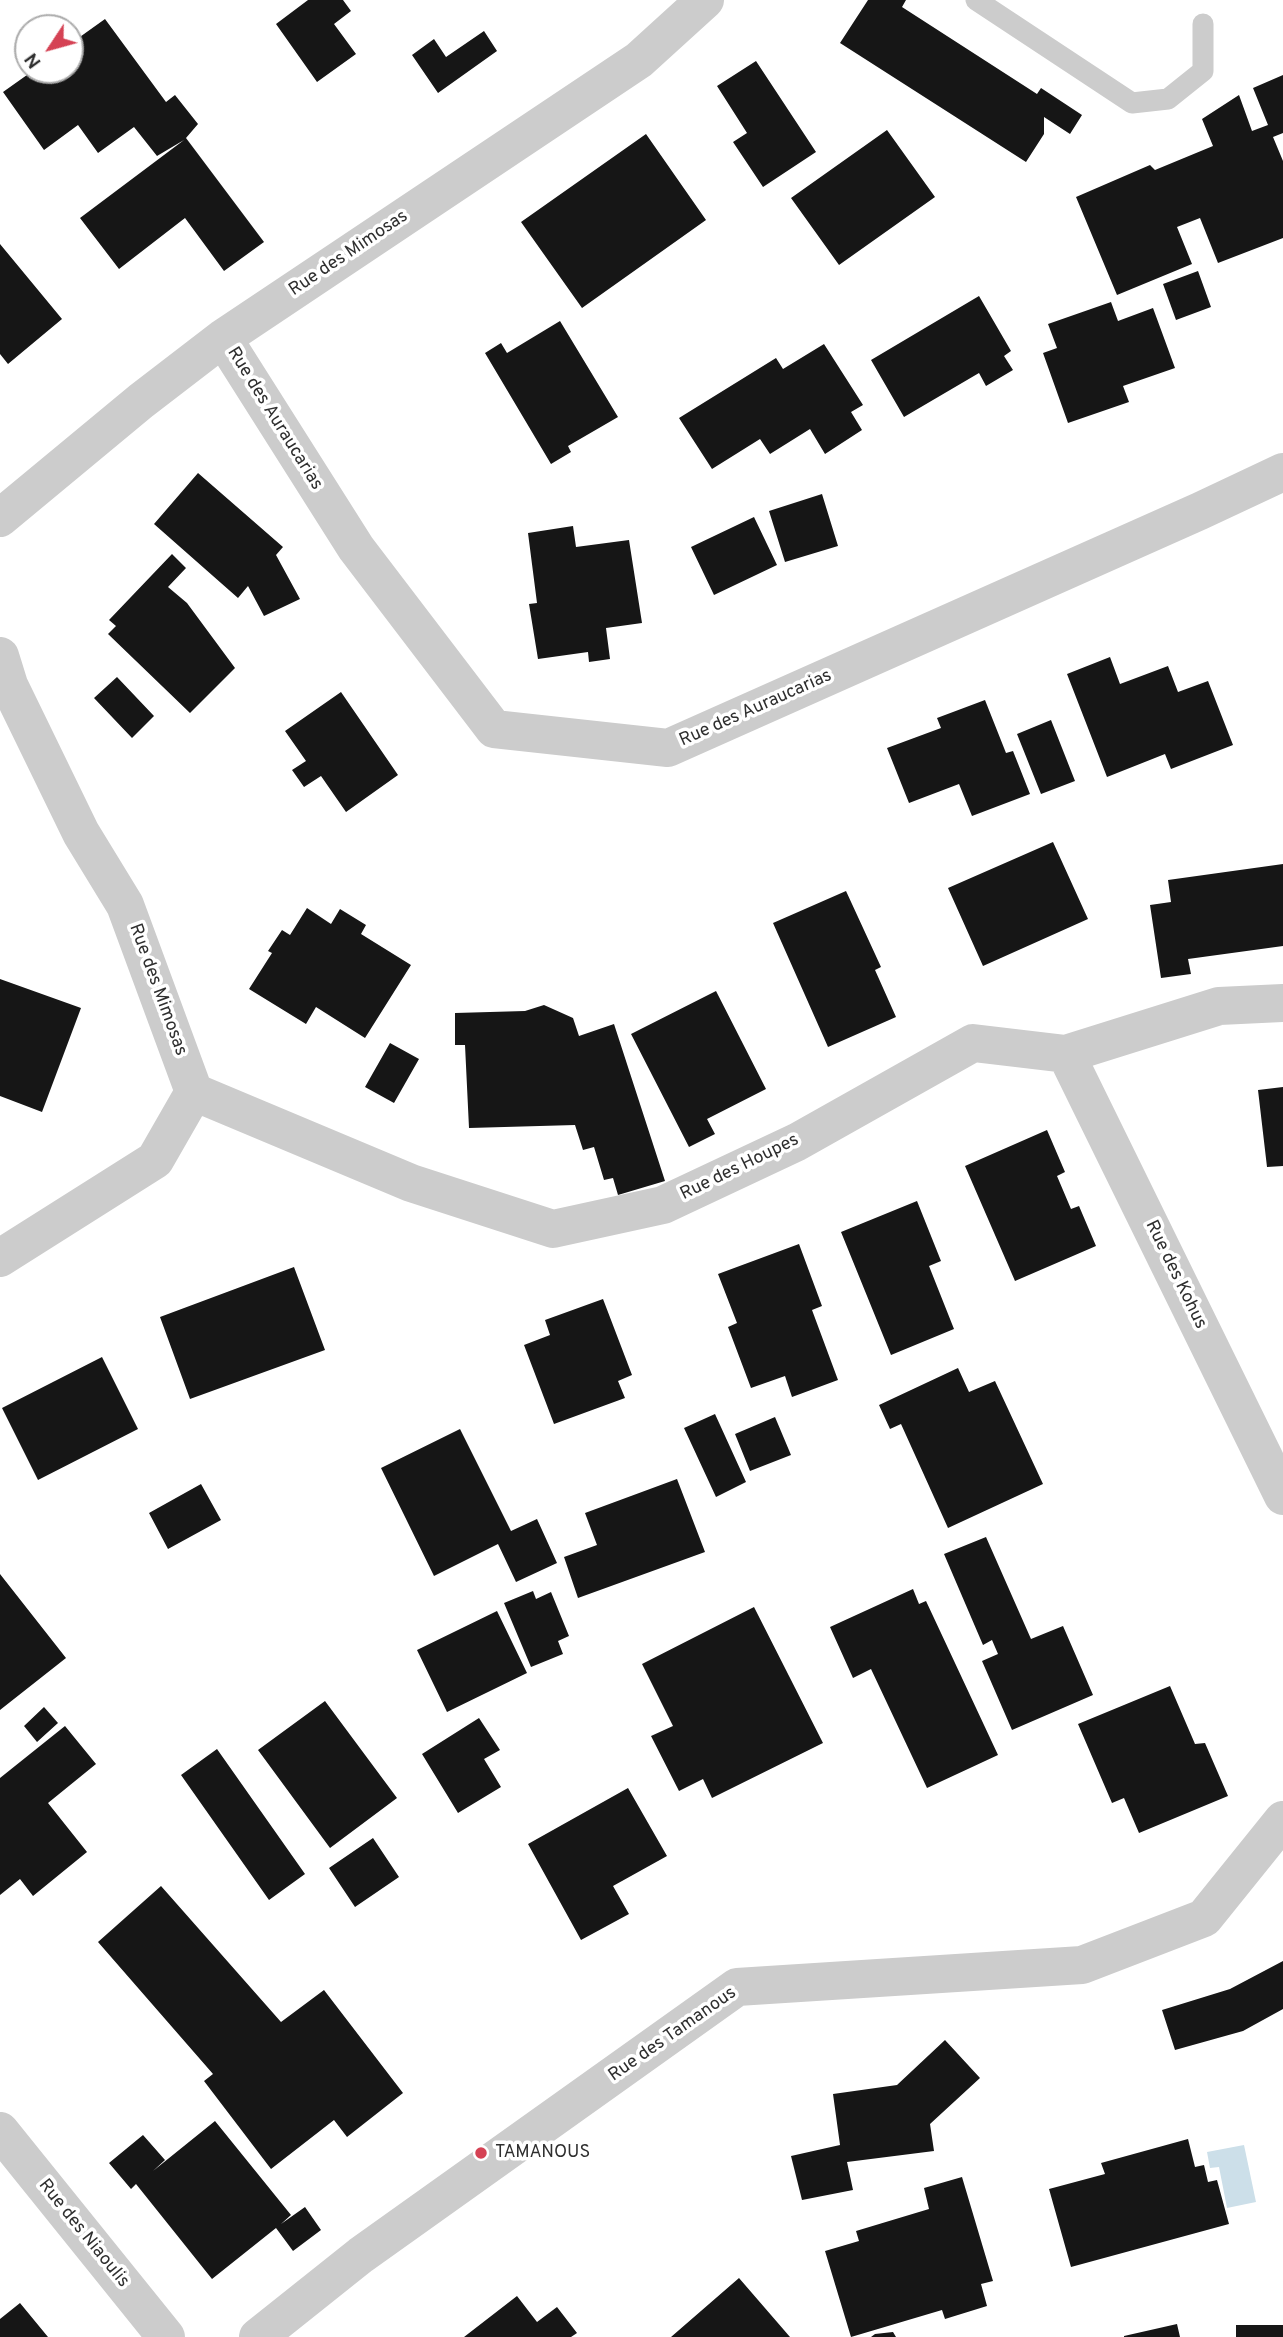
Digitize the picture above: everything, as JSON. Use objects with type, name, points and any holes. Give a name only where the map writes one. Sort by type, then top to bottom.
[{"type":"street","name":"Rue des Mimosas","points":[[0,518],[141,401],[223,338],[639,60],[705,0]]},
{"type":"street","name":"Rue des Auraucarias","points":[[223,338],[356,548],[494,729],[668,748],[1200,512],[1283,472]]},
{"type":"street","name":"Rue des Mimosas","points":[[0,656],[9,685],[81,833],[125,905],[194,1092]]},
{"type":"street","name":"Rue des Houpes","points":[[194,1092],[411,1182],[553,1229],[663,1205],[797,1142],[973,1043],[1066,1054],[1219,1006],[1283,1003]]},
{"type":"street","name":"Rue des Kohus","points":[[1066,1054],[1283,1496]]},
{"type":"street","points":[[0,1258],[155,1160],[194,1092]]},
{"type":"street","name":"Rue des Tamanous","points":[[258,2337],[361,2255],[737,1987],[1083,1965],[1205,1918],[1283,1820]]},
{"type":"street","name":"Rue des Niaoulis","points":[[0,2131],[166,2337]]},
{"type":"lane","points":[[976,0],[1132,103],[1168,99],[1203,71],[1203,24]]},
{"type":"water","points":[[1244,2145],[1256,2202],[1227,2208],[1219,2167],[1210,2168],[1207,2152]]},
{"type":"building","points":[[308,0],[343,0],[351,11],[334,24],[356,54],[317,82],[276,24]]},
{"type":"building","points":[[868,0],[906,0],[902,7],[1037,94],[1041,88],[1082,115],[1070,134],[1044,117],[1044,134],[1026,162],[840,43]]},
{"type":"building","points":[[105,19],[166,102],[175,95],[198,124],[186,138],[264,242],[224,271],[185,218],[119,269],[80,218],[184,140],[157,156],[134,127],[98,153],[78,125],[44,150],[3,92],[14,84],[84,84],[84,34]]},
{"type":"building","points":[[484,31],[497,51],[438,93],[412,55],[434,39],[446,57]]},
{"type":"building","points":[[756,61],[816,152],[763,187],[733,142],[747,133],[717,86]]},
{"type":"building","points":[[1283,75],[1283,133],[1273,137],[1283,161],[1283,238],[1218,263],[1200,218],[1177,227],[1192,264],[1117,295],[1076,197],[1150,165],[1155,170],[1213,146],[1202,119],[1239,95],[1252,131],[1268,125],[1253,88]]},
{"type":"building","points":[[887,130],[935,197],[839,265],[791,198]]},
{"type":"building","points":[[646,134],[706,220],[582,308],[521,222]]},
{"type":"building","points":[[0,244],[62,319],[8,364],[0,354]]},
{"type":"building","points":[[1198,271],[1211,307],[1176,320],[1163,284]]},
{"type":"building","points":[[979,296],[1011,351],[1004,356],[1013,370],[986,386],[979,373],[904,417],[871,360]]},
{"type":"building","points":[[1111,302],[1118,321],[1153,308],[1175,368],[1123,386],[1129,402],[1068,423],[1043,353],[1057,348],[1048,324]]},
{"type":"building","points":[[560,321],[618,417],[568,446],[571,452],[551,464],[485,353],[501,343],[507,353]]},
{"type":"building","points":[[824,344],[863,405],[851,412],[862,430],[825,454],[810,429],[770,454],[760,439],[712,469],[679,418],[776,358],[783,369]]},
{"type":"building","points":[[198,473],[283,547],[276,555],[300,599],[264,616],[248,586],[238,598],[154,524]]},
{"type":"building","points":[[822,494],[838,546],[785,562],[769,511]]},
{"type":"building","points":[[754,517],[777,565],[714,595],[691,547]]},
{"type":"building","points":[[573,526],[576,547],[629,540],[642,623],[606,628],[610,659],[589,662],[588,652],[538,659],[529,604],[537,603],[528,533]]},
{"type":"building","points":[[172,554],[186,568],[168,587],[187,603],[235,668],[190,713],[108,634],[116,626],[109,620]]},
{"type":"building","points":[[1110,657],[1120,684],[1168,666],[1178,692],[1208,681],[1233,745],[1171,769],[1165,754],[1107,777],[1067,674]]},
{"type":"building","points":[[117,677],[154,716],[132,738],[94,698]]},
{"type":"building","points":[[341,692],[398,775],[346,812],[321,776],[304,787],[292,770],[306,761],[285,731]]},
{"type":"building","points":[[985,700],[1006,753],[1013,751],[1030,794],[972,816],[959,784],[909,803],[887,748],[941,728],[937,718]]},
{"type":"building","points":[[1051,720],[1075,781],[1041,794],[1017,734]]},
{"type":"building","points":[[1053,842],[1088,919],[983,966],[948,888]]},
{"type":"building","points":[[1283,864],[1283,946],[1188,959],[1191,974],[1161,978],[1150,905],[1171,902],[1168,880]]},
{"type":"building","points":[[846,891],[881,967],[875,970],[896,1017],[828,1047],[773,923]]},
{"type":"building","points":[[307,908],[331,924],[340,909],[366,925],[361,934],[411,965],[365,1038],[316,1007],[306,1024],[249,989],[272,953],[268,951],[282,930],[290,935]]},
{"type":"building","points":[[0,979],[81,1008],[42,1112],[0,1096]]},
{"type":"building","points":[[716,991],[766,1089],[707,1119],[715,1134],[689,1147],[631,1034]]},
{"type":"building","points":[[544,1005],[573,1018],[579,1036],[614,1024],[665,1181],[618,1195],[613,1178],[604,1180],[594,1147],[583,1150],[575,1125],[469,1128],[465,1045],[455,1045],[455,1013],[525,1011]]},
{"type":"building","points":[[390,1043],[419,1059],[394,1103],[365,1087]]},
{"type":"building","points":[[1283,1087],[1283,1166],[1267,1167],[1258,1090]]},
{"type":"building","points":[[1047,1130],[1065,1172],[1057,1176],[1071,1209],[1079,1206],[1096,1246],[1015,1281],[965,1166]]},
{"type":"building","points":[[917,1201],[941,1261],[929,1266],[954,1329],[891,1355],[841,1232]]},
{"type":"building","points":[[799,1244],[822,1306],[812,1310],[838,1380],[792,1397],[785,1376],[751,1388],[728,1327],[737,1323],[718,1274]]},
{"type":"building","points":[[294,1267],[325,1350],[190,1399],[160,1317]]},
{"type":"building","points":[[603,1299],[632,1375],[618,1381],[625,1398],[554,1424],[524,1345],[550,1335],[545,1320]]},
{"type":"building","points":[[102,1357],[138,1429],[38,1480],[2,1408]]},
{"type":"building","points":[[958,1368],[969,1392],[995,1381],[1043,1484],[948,1528],[901,1424],[890,1429],[879,1405]]},
{"type":"building","points":[[715,1414],[746,1482],[716,1497],[684,1428]]},
{"type":"building","points":[[775,1417],[791,1455],[750,1471],[735,1434]]},
{"type":"building","points":[[460,1429],[511,1531],[537,1519],[557,1563],[516,1582],[498,1544],[434,1576],[381,1468]]},
{"type":"building","points":[[677,1479],[705,1552],[578,1598],[564,1557],[597,1545],[585,1513]]},
{"type":"building","points":[[201,1484],[221,1520],[168,1549],[149,1513]]},
{"type":"building","points":[[986,1537],[1031,1639],[1063,1626],[1093,1695],[1012,1730],[982,1661],[998,1654],[992,1640],[983,1645],[944,1554]]},
{"type":"building","points":[[0,1574],[66,1658],[0,1710]]},
{"type":"building","points":[[913,1589],[919,1604],[926,1601],[998,1755],[927,1788],[871,1669],[853,1678],[830,1627]]},
{"type":"building","points":[[533,1591],[536,1599],[551,1592],[569,1636],[558,1641],[563,1654],[531,1667],[504,1603]]},
{"type":"building","points":[[754,1607],[823,1743],[712,1798],[703,1779],[679,1791],[651,1736],[673,1726],[642,1664]]},
{"type":"building","points":[[497,1611],[527,1673],[447,1712],[417,1650]]},
{"type":"building","points":[[1170,1686],[1195,1744],[1205,1743],[1228,1796],[1139,1833],[1124,1798],[1112,1803],[1078,1724]]},
{"type":"building","points":[[325,1701],[397,1798],[330,1848],[258,1750]]},
{"type":"building","points":[[44,1707],[58,1723],[37,1742],[24,1726]]},
{"type":"building","points":[[479,1718],[500,1750],[484,1759],[501,1787],[458,1813],[422,1754]]},
{"type":"building","points":[[65,1726],[96,1764],[48,1803],[87,1852],[33,1896],[20,1879],[0,1895],[0,1778]]},
{"type":"building","points":[[217,1749],[305,1874],[269,1900],[181,1775]]},
{"type":"building","points":[[628,1788],[667,1856],[613,1886],[629,1914],[581,1940],[528,1844]]},
{"type":"building","points":[[373,1838],[399,1877],[355,1907],[329,1868]]},
{"type":"building","points":[[161,1886],[281,2022],[324,1990],[403,2093],[347,2137],[334,2120],[271,2169],[204,2081],[213,2074],[98,1942]]},
{"type":"building","points":[[1283,1961],[1283,2009],[1243,2031],[1175,2050],[1162,2010],[1230,1989]]},
{"type":"building","points":[[945,2040],[980,2078],[930,2124],[934,2151],[847,2162],[853,2190],[802,2200],[791,2156],[840,2145],[833,2094],[897,2085]]},
{"type":"building","points":[[215,2121],[291,2215],[281,2224],[305,2207],[321,2230],[293,2251],[276,2228],[212,2279],[136,2184],[131,2189],[109,2163],[143,2135],[165,2160],[153,2171]]},
{"type":"building","points":[[1188,2139],[1195,2167],[1204,2165],[1208,2182],[1217,2180],[1229,2224],[1071,2267],[1049,2189],[1105,2174],[1101,2163]]},
{"type":"building","points":[[962,2177],[993,2281],[981,2284],[987,2306],[945,2319],[942,2310],[851,2337],[825,2251],[859,2241],[856,2231],[929,2209],[924,2188]]},
{"type":"building","points":[[739,2278],[790,2337],[671,2337]]},
{"type":"building","points":[[517,2296],[537,2322],[557,2307],[577,2333],[571,2337],[464,2337]]},
{"type":"building","points":[[20,2303],[48,2337],[0,2337],[0,2319]]},
{"type":"building","points":[[1177,2324],[1180,2337],[1124,2337],[1124,2336]]},
{"type":"building","points":[[1236,2325],[1283,2325],[1283,2337],[1236,2337]]},
{"type":"building","points":[[893,2332],[896,2337],[871,2337],[875,2334]]},
{"type":"place","name":"TAMANOUS","points":[[481,2153]]}]
